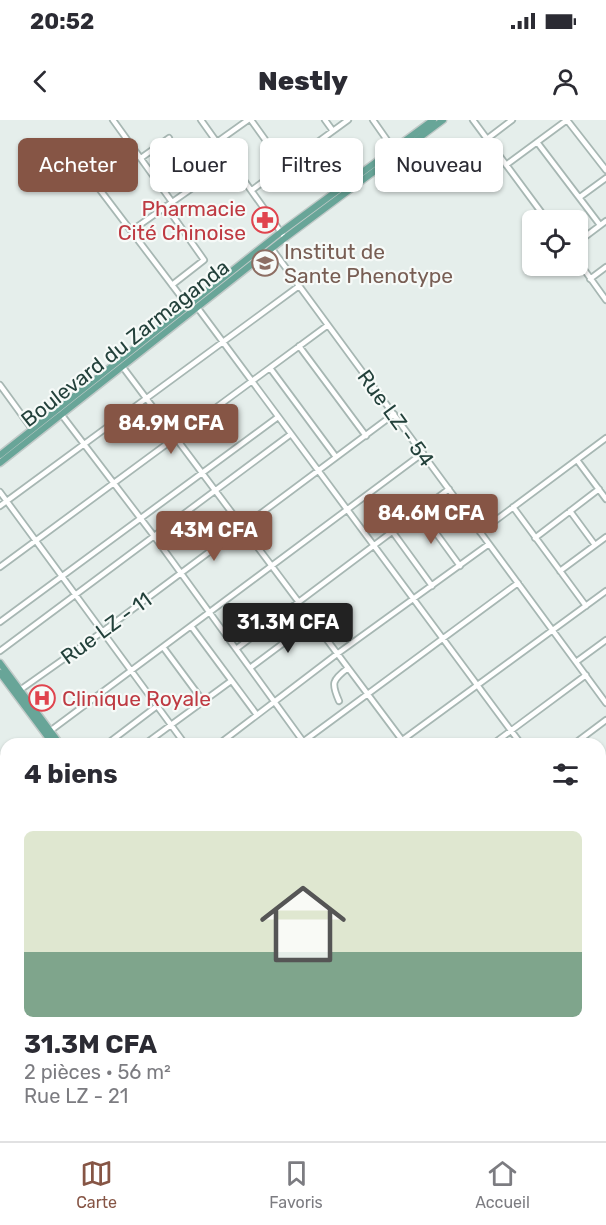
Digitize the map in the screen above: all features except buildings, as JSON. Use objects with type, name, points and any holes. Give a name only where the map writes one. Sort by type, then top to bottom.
[{"type":"main road","name":"Boulevard du Zarmaganda","points":[[410,138],[433,120]]},
{"type":"main road","name":"Boulevard du Zarmaganda","points":[[0,455],[188,306],[443,120]]},
{"type":"main road","name":"Boulevard du Zarmaganda","points":[[0,463],[272,249],[283,235],[335,192]]},
{"type":"main road","points":[[0,663],[55,738]]},
{"type":"main road","points":[[0,673],[49,738]]},
{"type":"street","points":[[113,120],[172,202]]},
{"type":"street","points":[[201,120],[214,138]]},
{"type":"street","points":[[223,138],[249,120],[263,138]]},
{"type":"street","points":[[325,120],[333,131]]},
{"type":"street","points":[[323,138],[348,120]]},
{"type":"street","points":[[373,120],[386,138]]},
{"type":"street","points":[[473,120],[486,138]]},
{"type":"street","points":[[488,138],[512,120]]},
{"type":"street","points":[[506,165],[567,120],[606,170]]},
{"type":"street","points":[[537,142],[600,225]]},
{"type":"street","points":[[141,158],[150,152]]},
{"type":"street","points":[[503,161],[540,210]]},
{"type":"street","points":[[580,197],[606,178]]},
{"type":"street","points":[[252,190],[260,184]]},
{"type":"street","points":[[248,185],[283,235]]},
{"type":"street","points":[[102,192],[188,306]]},
{"type":"street","points":[[131,231],[186,192]]},
{"type":"street","points":[[166,206],[204,260],[172,285]]},
{"type":"street","points":[[588,234],[606,221]]},
{"type":"street","name":"Rue LZ - 54","points":[[272,249],[606,703]]},
{"type":"street","points":[[590,279],[606,267]]},
{"type":"street","points":[[588,276],[606,300]]},
{"type":"street","points":[[0,506],[299,286]]},
{"type":"street","points":[[197,307],[516,738]]},
{"type":"street","points":[[0,567],[328,325]]},
{"type":"street","points":[[299,346],[366,436]]},
{"type":"street","points":[[123,366],[398,738]]},
{"type":"street","points":[[270,368],[336,458]]},
{"type":"street","points":[[0,385],[2,392],[32,429]]},
{"type":"street","points":[[62,414],[300,738]]},
{"type":"street","name":"Rue LZ - 11","points":[[20,690],[102,632],[394,414]]},
{"type":"street","points":[[0,622],[278,417]]},
{"type":"street","points":[[0,651],[291,434]]},
{"type":"street","points":[[480,532],[606,438]]},
{"type":"street","points":[[50,731],[423,453]]},
{"type":"street","points":[[577,460],[606,499]]},
{"type":"street","points":[[236,649],[449,489]]},
{"type":"street","points":[[535,538],[599,489]]},
{"type":"street","points":[[0,492],[181,738]]},
{"type":"street","points":[[513,507],[586,606]]},
{"type":"street","points":[[420,511],[460,566]]},
{"type":"street","points":[[570,511],[595,545]]},
{"type":"street","points":[[392,531],[432,586]]},
{"type":"street","points":[[560,571],[606,537]]},
{"type":"street","points":[[227,738],[276,703],[337,654],[489,544]]},
{"type":"street","points":[[310,738],[518,583]]},
{"type":"street","points":[[408,738],[606,591]]},
{"type":"street","points":[[250,668],[313,621]]},
{"type":"street","points":[[191,626],[257,715]]},
{"type":"street","points":[[576,662],[606,640]]},
{"type":"street","points":[[163,647],[203,701]]},
{"type":"street","points":[[339,702],[333,685],[334,681],[348,668]]},
{"type":"street","points":[[501,738],[586,675]]},
{"type":"street","points":[[153,738],[231,681]]},
{"type":"street","points":[[115,738],[157,706]]},
{"type":"street","points":[[582,738],[606,720]]},
{"type":"place","name":"Pharmacie Cité Chinoise","points":[[265,220]]},
{"type":"place","name":"Institut de Sante Phenotype","points":[[265,263]]},
{"type":"place","name":"Clinique Royale","points":[[42,698]]}]
